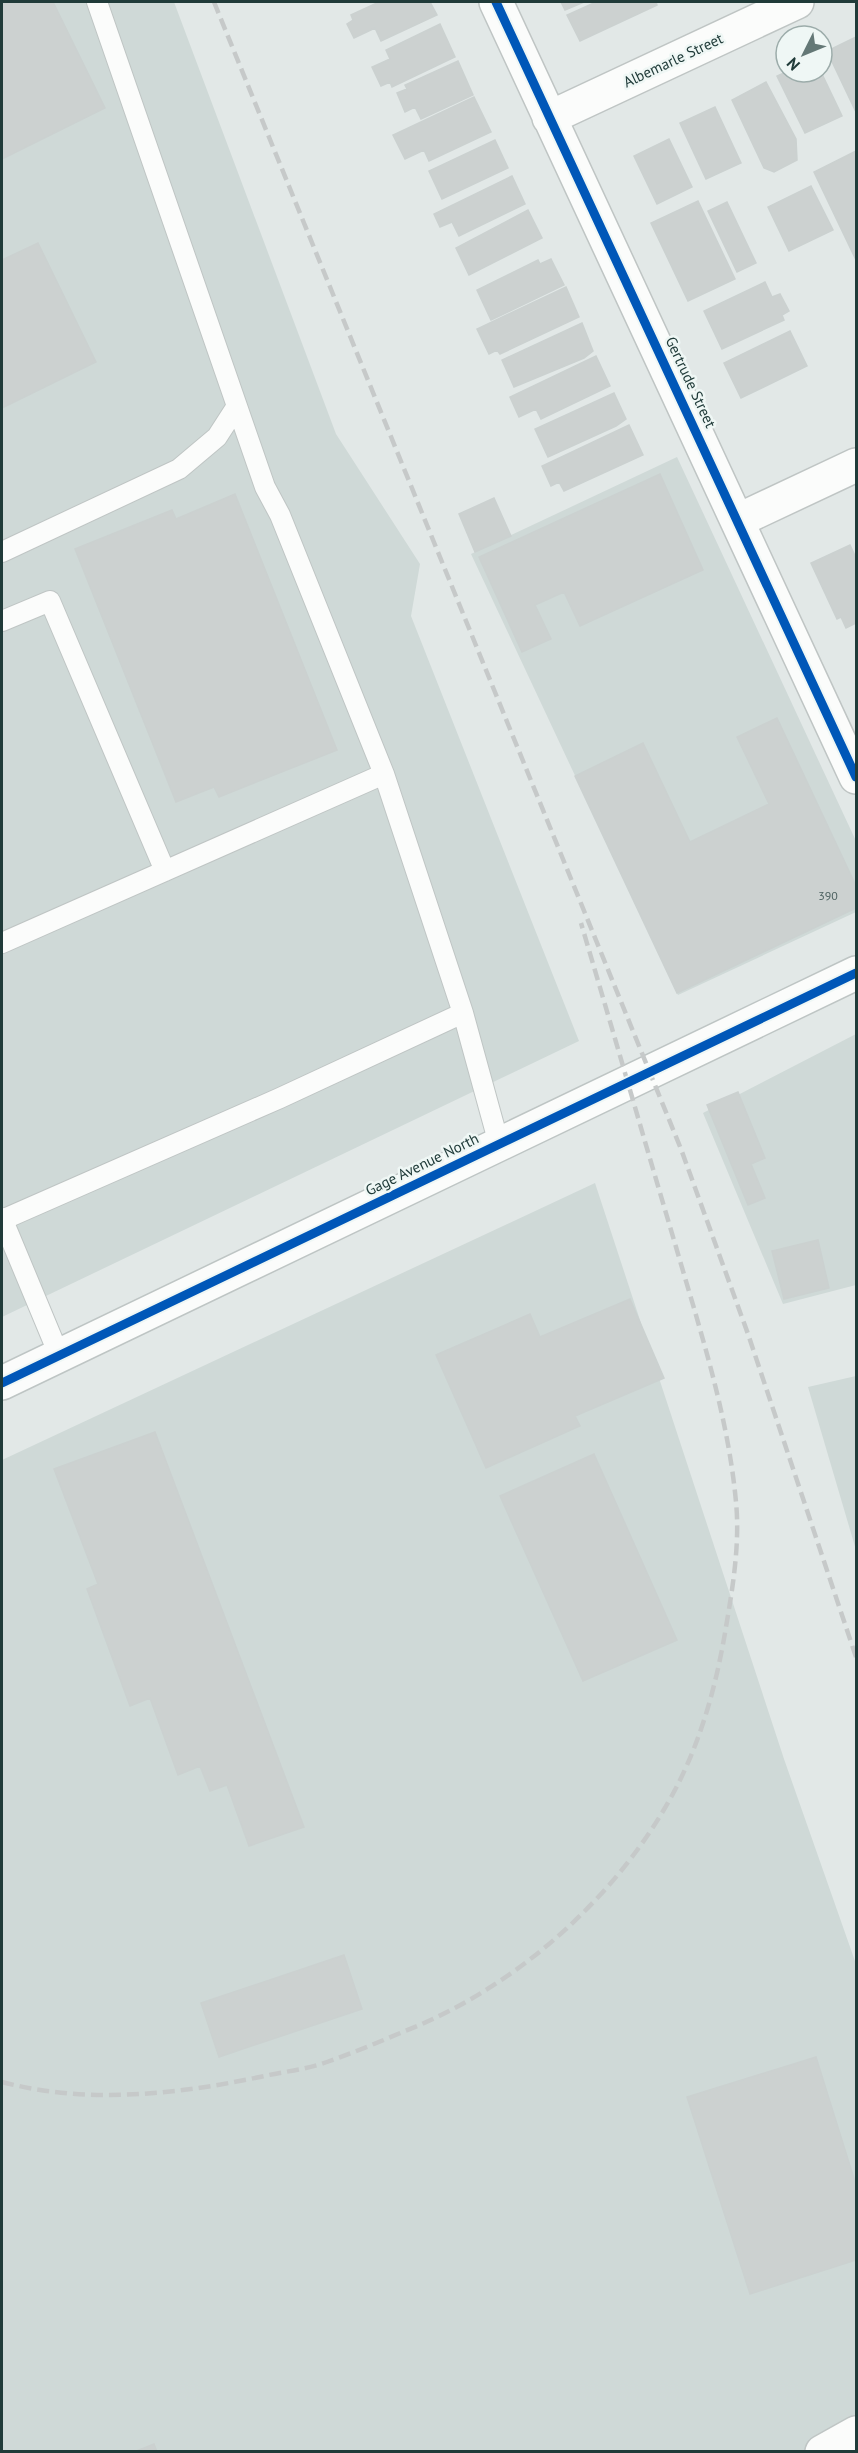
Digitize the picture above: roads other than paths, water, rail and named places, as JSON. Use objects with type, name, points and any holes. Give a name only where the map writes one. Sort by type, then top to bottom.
[{"type":"street","name":"Gertrude Street","points":[[496,2],[739,520],[856,777]]},
{"type":"street","name":"Albemarle Street","points":[[549,118],[797,2]]},
{"type":"street","points":[[739,520],[856,465]]},
{"type":"street","name":"Gage Avenue North","points":[[2,1383],[856,973]]},
{"type":"street","points":[[822,2451],[856,2433]]},
{"type":"lane","points":[[97,2],[265,487],[284,525],[384,774],[463,1013],[499,1144]]},
{"type":"lane","points":[[2,552],[178,469],[217,437],[237,406]]},
{"type":"lane","points":[[2,621],[50,601],[165,871]]},
{"type":"lane","points":[[2,943],[384,774]]},
{"type":"lane","points":[[59,1355],[2,1219],[280,1098],[463,1013]]},
{"type":"railway","points":[[214,2],[681,1149],[748,1334],[856,1657]]},
{"type":"railway","points":[[2,2082],[68,2093],[102,2095],[169,2092],[236,2082],[313,2066],[405,2031],[487,1990],[562,1933],[626,1865],[653,1827],[676,1788],[701,1730],[718,1668],[729,1612],[735,1564],[736,1502],[727,1437],[712,1373],[581,923]]}]
